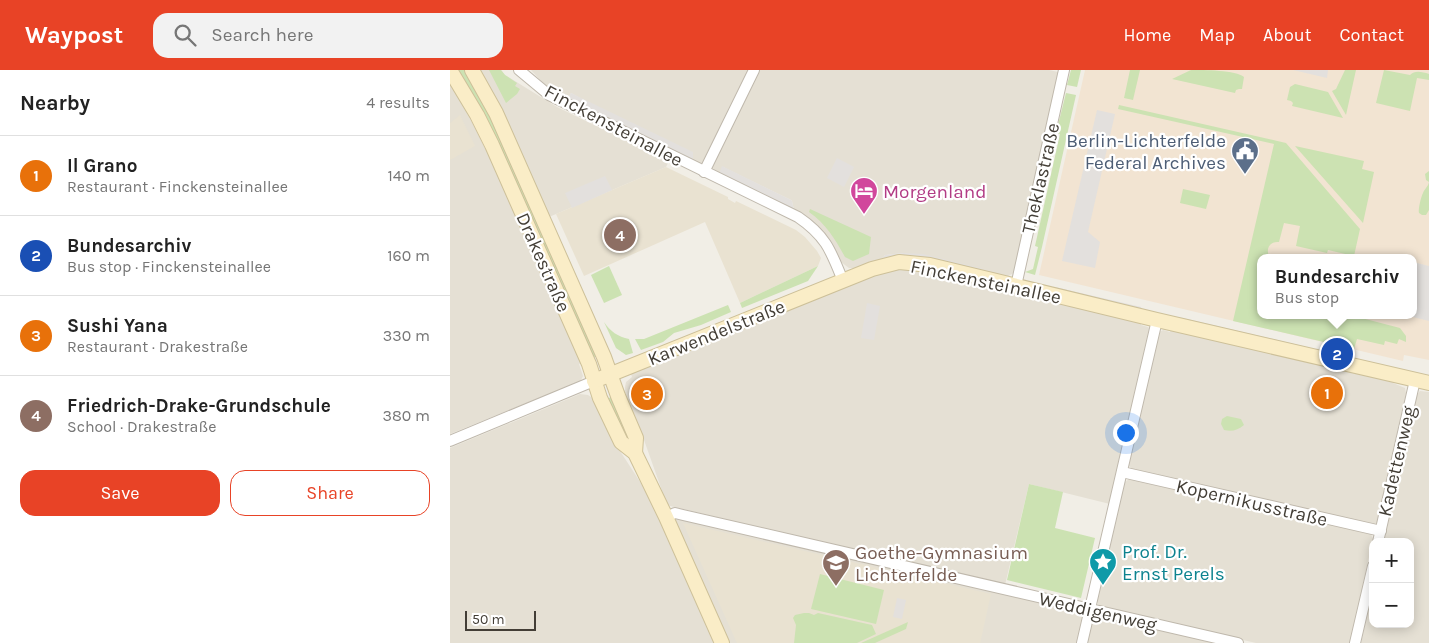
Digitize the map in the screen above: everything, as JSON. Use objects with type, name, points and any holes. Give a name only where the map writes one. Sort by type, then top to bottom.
[{"type":"main road","name":"Drakestraße","points":[[450,70],[477,115],[492,145],[589,364],[600,398],[621,442],[635,452],[722,643]]},
{"type":"main road","name":"Drakestraße","points":[[472,70],[496,113],[597,340],[636,438],[635,452]]},
{"type":"main road","name":"Finckensteinallee","points":[[842,281],[872,269],[899,262],[930,265],[1429,383]]},
{"type":"main road","name":"Karwendelstraße","points":[[594,381],[842,281]]},
{"type":"street","name":"Finckensteinallee","points":[[519,70],[549,95],[798,217],[810,225],[826,242],[842,281]]},
{"type":"street","points":[[704,172],[754,70]]},
{"type":"street","name":"Theklastraße","points":[[1016,286],[1064,70]]},
{"type":"street","points":[[1082,643],[1157,320]]},
{"type":"street","name":"Kadettenweg","points":[[1379,538],[1414,380]]},
{"type":"street","name":"Karwendelstraße","points":[[450,441],[594,381]]},
{"type":"street","name":"Kopernikusstraße","points":[[1122,472],[1381,531]]},
{"type":"street","name":"Weddigenweg","points":[[666,517],[675,513],[683,514],[1238,643]]},
{"type":"street","points":[[1355,643],[1369,583]]},
{"type":"shaded area","points":[[480,70],[501,70],[505,75],[557,107],[669,161],[666,167],[549,217]]},
{"type":"shaded area","points":[[531,70],[750,70],[703,162],[700,164],[571,93],[567,100],[544,84]]},
{"type":"shaded area","points":[[757,70],[1049,70],[1058,72],[1014,272],[1008,276],[1002,275],[1001,277],[904,253],[885,255],[882,259],[857,268],[849,268],[841,262],[823,232],[810,220],[794,210],[791,200],[723,167],[719,174],[715,172],[713,163]]},
{"type":"shaded area","name":"Berlin-Lichterfelde Federal Archives","points":[[1085,70],[1429,70],[1429,360],[1404,355],[1403,361],[1039,275]]},
{"type":"shaded area","points":[[1293,70],[1328,70],[1327,78]]},
{"type":"shaded area","points":[[450,83],[497,173],[582,363],[579,364],[583,376],[579,382],[450,434]]},
{"type":"shaded area","points":[[571,93],[693,152],[693,160],[567,100]]},
{"type":"shaded area","points":[[1097,110],[1115,114],[1088,232],[1100,242],[1095,268],[1062,261]]},
{"type":"shaded area","points":[[460,115],[475,146],[450,160],[450,123]]},
{"type":"shaded area","points":[[837,158],[854,167],[844,187],[827,178]]},
{"type":"shaded area","points":[[722,166],[791,200],[794,210],[719,174]]},
{"type":"shaded area","points":[[666,167],[728,197],[728,199],[735,203],[736,201],[796,230],[817,251],[821,258],[818,266],[740,303],[705,222],[584,276],[556,214]]},
{"type":"shaded area","points":[[605,176],[612,190],[572,208],[565,193]]},
{"type":"shaded area","points":[[923,254],[983,269],[985,274],[882,259],[885,255]]},
{"type":"shaded area","points":[[1417,263],[1429,266],[1429,321],[1417,318]]},
{"type":"shaded area","points":[[898,268],[922,268],[1141,322],[1141,325],[1150,329],[1110,504],[1029,484],[1005,585],[670,506],[666,502],[644,440],[623,391],[625,390],[626,382],[632,377],[631,374],[872,274]]},
{"type":"shaded area","points":[[1055,287],[1141,307],[1143,312],[1051,290]]},
{"type":"shaded area","points":[[867,303],[880,306],[874,340],[861,338]]},
{"type":"shaded area","points":[[1179,317],[1303,346],[1304,349],[1175,319]]},
{"type":"shaded area","points":[[1171,329],[1394,381],[1393,383],[1405,388],[1406,393],[1377,523],[1372,526],[1132,470],[1128,464],[1158,333],[1163,330],[1170,332]]},
{"type":"shaded area","points":[[1420,391],[1429,392],[1429,643],[1361,643],[1369,607],[1369,628],[1414,628],[1414,538],[1385,538],[1417,395]]},
{"type":"shaded area","points":[[580,394],[588,395],[594,399],[620,451],[648,494],[716,643],[450,643],[450,448]]},
{"type":"shaded area","points":[[1129,479],[1371,534],[1373,538],[1369,538],[1369,557],[1350,643],[1256,643],[1099,606],[1097,601],[1124,483]]},
{"type":"shaded area","name":"Goethe-Gymnasium Lichterfelde","points":[[677,518],[1081,612],[1084,617],[1078,643],[729,643],[675,522]]},
{"type":"shaded area","name":"Goethe-Gymnasium Lichterfelde","points":[[683,523],[991,594],[980,643],[737,643]]},
{"type":"shaded area","points":[[897,598],[906,600],[902,619],[893,617]]},
{"type":"shaded area","points":[[1099,615],[1218,643],[1087,643],[1093,619]]},
{"type":"green space","points":[[457,70],[465,70],[489,114],[598,356],[594,357]]},
{"type":"green space","points":[[489,70],[501,70],[517,83],[515,86],[520,89],[506,103]]},
{"type":"green space","points":[[1071,70],[1081,70],[1077,87],[1067,85]]},
{"type":"green space","points":[[1130,70],[1140,70],[1133,100],[1124,98]]},
{"type":"green space","points":[[1191,70],[1219,71],[1240,75],[1244,77],[1242,89],[1236,90],[1235,93],[1172,79]]},
{"type":"green space","points":[[1345,70],[1356,70],[1346,115],[1332,91],[1336,89]]},
{"type":"green space","points":[[1384,70],[1410,75],[1416,72],[1429,74],[1429,80],[1417,78],[1410,111],[1376,103]]},
{"type":"green space","points":[[1295,84],[1328,92],[1343,118],[1292,106],[1293,103],[1287,100],[1290,87]]},
{"type":"green space","points":[[1066,93],[1076,95],[1035,275],[1025,272],[1033,269],[1038,247],[1035,246],[1060,134],[1056,133]]},
{"type":"green space","points":[[1119,105],[1286,143],[1360,229],[1354,254],[1328,250],[1327,253],[1296,246],[1300,226],[1284,223],[1279,242],[1270,245],[1269,254],[1257,254],[1257,319],[1365,319],[1400,328],[1406,336],[1406,342],[1399,339],[1397,344],[1385,341],[1384,345],[1357,339],[1354,349],[1233,321],[1274,144],[1118,109]]},
{"type":"green space","points":[[1295,146],[1364,161],[1362,169],[1374,172],[1363,223]]},
{"type":"green space","points":[[1429,171],[1429,182],[1426,180],[1425,174]]},
{"type":"green space","points":[[1429,182],[1429,210],[1426,215],[1422,215],[1419,213],[1420,203]]},
{"type":"green space","points":[[1183,189],[1210,195],[1206,209],[1180,203]]},
{"type":"green space","points":[[810,209],[871,237],[869,254],[853,261],[845,257],[830,232],[809,212]]},
{"type":"green space","points":[[609,266],[622,295],[604,303],[591,275]]},
{"type":"green space","points":[[818,266],[808,281],[742,308],[740,303]]},
{"type":"green space","points":[[728,305],[731,312],[701,325],[674,333],[663,342],[641,350],[635,339],[644,339]]},
{"type":"green space","points":[[604,322],[615,333],[629,339],[633,353],[626,355],[616,348]]},
{"type":"green space","points":[[611,397],[628,440],[626,440],[607,399]]},
{"type":"green space","points":[[1227,416],[1241,419],[1244,425],[1235,430],[1224,430],[1221,424],[1222,419]]},
{"type":"green space","points":[[1029,484],[1063,492],[1055,528],[1095,538],[1081,598],[1007,580]]},
{"type":"green space","points":[[820,574],[884,590],[876,624],[811,609]]},
{"type":"green space","points":[[804,613],[814,615],[818,613],[872,625],[876,634],[857,643],[794,643],[796,625],[793,618],[795,615]]},
{"type":"green space","points":[[908,622],[906,629],[875,643],[861,643]]},
{"type":"place","name":"Berlin-Lichterfelde Federal Archives","points":[[1245,175]]},
{"type":"place","name":"Morgenland","points":[[864,215]]},
{"type":"place","name":"Friedrich-Drake-Grundschule","points":[[620,235]]},
{"type":"place","name":"Bundesarchiv","points":[[1337,354]]},
{"type":"place","name":"Il Grano","points":[[1327,393]]},
{"type":"place","name":"Sushi Yana","points":[[647,394]]},
{"type":"place","name":"Prof. Dr. Ernst Perels","points":[[1103,586]]},
{"type":"place","name":"Goethe-Gymnasium Lichterfelde","points":[[836,587]]}]
